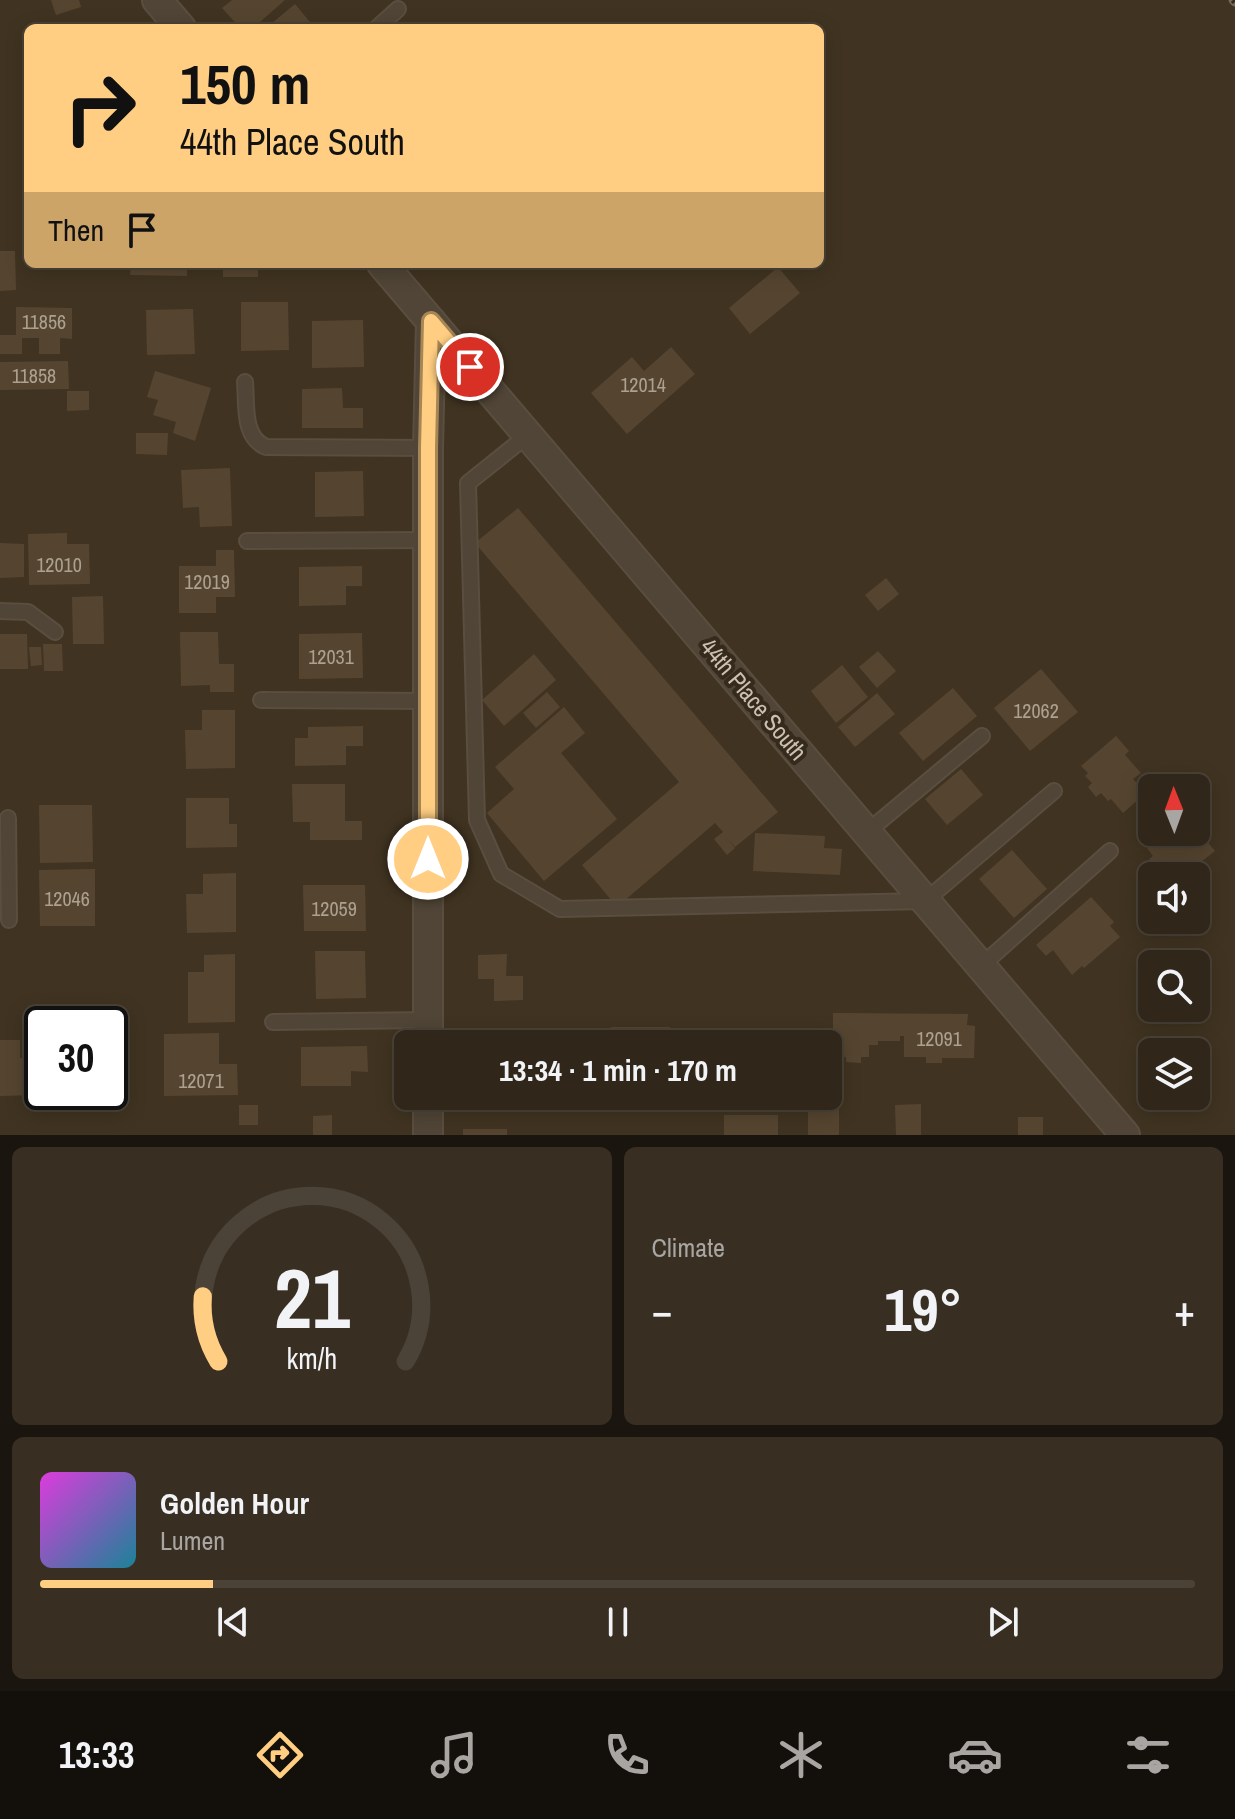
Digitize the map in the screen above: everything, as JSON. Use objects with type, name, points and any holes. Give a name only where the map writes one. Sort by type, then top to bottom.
[{"type":"street","points":[[157,0],[178,24]]},
{"type":"street","name":"44th Place South","points":[[385,268],[1125,1135]]},
{"type":"street","points":[[428,1030],[428,448],[431,321]]},
{"type":"street","points":[[428,1110],[428,1135]]},
{"type":"lane","points":[[381,24],[398,9]]},
{"type":"lane","points":[[245,382],[249,432],[252,438],[266,447],[428,448]]},
{"type":"lane","points":[[528,435],[468,483],[477,820],[501,874],[560,909],[925,901],[1054,791]]},
{"type":"lane","points":[[247,541],[428,540]]},
{"type":"lane","points":[[0,611],[28,612],[55,632]]},
{"type":"lane","points":[[261,700],[428,701]]},
{"type":"lane","points":[[867,832],[982,736]]},
{"type":"lane","points":[[8,818],[5,865],[9,920]]},
{"type":"lane","points":[[981,966],[1110,851]]},
{"type":"lane","points":[[273,1022],[397,1030]]},
{"type":"building","points":[[51,0],[79,0],[81,7],[56,15]]},
{"type":"building","points":[[232,0],[285,0],[258,24],[236,24],[222,8]]},
{"type":"building","points":[[295,4],[312,24],[271,24]]},
{"type":"building","points":[[0,251],[15,251],[16,290],[0,291]]},
{"type":"building","points":[[131,268],[187,268],[187,276],[130,275]]},
{"type":"building","points":[[223,268],[258,268],[258,277],[223,277]]},
{"type":"building","points":[[777,268],[800,293],[750,334],[729,308]]},
{"type":"building","points":[[241,302],[288,302],[289,350],[241,351]]},
{"type":"building","points":[[16,307],[72,308],[72,339],[60,338],[60,354],[39,354],[39,338],[22,338],[22,354],[0,354],[0,335],[16,335]]},
{"type":"building","points":[[193,309],[195,354],[147,355],[146,310]]},
{"type":"building","points":[[363,320],[364,367],[312,368],[312,321]]},
{"type":"building","points":[[671,347],[695,374],[627,434],[591,393],[632,357],[644,371]]},
{"type":"building","points":[[68,361],[69,389],[0,390],[0,362]]},
{"type":"building","points":[[155,371],[211,388],[195,441],[173,433],[176,422],[153,415],[158,400],[147,397]]},
{"type":"building","points":[[342,388],[343,408],[363,408],[363,428],[302,428],[302,389]]},
{"type":"building","points":[[67,391],[89,391],[89,410],[67,411]]},
{"type":"building","points":[[136,433],[168,433],[167,455],[136,454]]},
{"type":"building","points":[[230,468],[232,526],[200,527],[199,507],[183,508],[181,470]]},
{"type":"building","points":[[363,471],[364,516],[315,517],[315,472]]},
{"type":"building","points":[[518,508],[778,812],[735,847],[727,838],[735,848],[727,855],[714,839],[723,832],[715,823],[617,907],[582,865],[679,782],[475,543]]},
{"type":"building","points":[[67,533],[67,544],[89,544],[90,584],[29,585],[28,534]]},
{"type":"building","points":[[0,543],[24,544],[24,577],[0,578]]},
{"type":"building","points":[[216,550],[234,550],[235,597],[216,597],[216,613],[179,613],[179,566],[216,566]]},
{"type":"building","points":[[362,566],[362,586],[346,586],[346,605],[299,606],[299,567]]},
{"type":"building","points":[[886,578],[899,594],[878,611],[865,595]]},
{"type":"building","points":[[103,596],[104,644],[73,644],[72,597]]},
{"type":"building","points":[[180,632],[218,632],[219,664],[234,664],[234,692],[210,692],[210,685],[181,686]]},
{"type":"building","points":[[362,633],[363,678],[299,679],[299,634]]},
{"type":"building","points":[[0,634],[27,634],[28,669],[0,669]]},
{"type":"building","points":[[43,644],[62,644],[63,671],[44,671]]},
{"type":"building","points":[[29,647],[41,647],[42,665],[31,666]]},
{"type":"building","points":[[878,651],[896,671],[877,688],[859,667]]},
{"type":"building","points":[[534,654],[556,680],[504,726],[482,700]]},
{"type":"building","points":[[842,665],[868,697],[836,723],[811,691]]},
{"type":"building","points":[[1041,669],[1078,712],[1030,751],[994,708]]},
{"type":"building","points":[[953,688],[977,716],[923,761],[899,733]]},
{"type":"building","points":[[547,692],[560,707],[536,728],[523,713]]},
{"type":"building","points":[[877,693],[895,714],[855,747],[838,727]]},
{"type":"building","points":[[564,707],[585,733],[561,753],[617,819],[544,881],[487,813],[514,789],[495,767]]},
{"type":"building","points":[[202,710],[235,710],[235,768],[186,769],[185,730],[202,730]]},
{"type":"building","points":[[363,726],[363,746],[346,746],[346,765],[295,766],[295,738],[308,738],[308,727]]},
{"type":"building","points":[[1116,736],[1129,751],[1125,755],[1141,773],[1133,779],[1138,784],[1138,800],[1123,813],[1101,793],[1096,797],[1088,787],[1092,783],[1085,776],[1088,773],[1081,766]]},
{"type":"building","points":[[961,769],[983,795],[947,825],[925,799]]},
{"type":"building","points":[[292,784],[345,784],[345,821],[362,821],[362,840],[310,840],[310,822],[293,822]]},
{"type":"building","points":[[186,798],[229,798],[229,824],[237,824],[237,847],[186,848]]},
{"type":"building","points":[[39,805],[92,805],[93,862],[40,863]]},
{"type":"building","points":[[755,833],[825,836],[824,848],[842,849],[840,875],[753,871]]},
{"type":"building","points":[[1210,845],[1215,851],[1201,862],[1151,862],[1149,859],[1153,856],[1149,847]]},
{"type":"building","points":[[1012,850],[1047,889],[1014,918],[979,879]]},
{"type":"building","points":[[95,869],[95,926],[40,926],[39,870]]},
{"type":"building","points":[[236,873],[236,932],[187,933],[186,894],[203,894],[203,874]]},
{"type":"building","points":[[303,885],[365,885],[366,931],[304,931]]},
{"type":"building","points":[[1091,897],[1114,922],[1110,926],[1120,937],[1072,975],[1053,950],[1046,956],[1036,945]]},
{"type":"building","points":[[315,951],[365,951],[366,998],[316,999]]},
{"type":"building","points":[[235,954],[235,1022],[188,1023],[188,972],[204,972],[204,955]]},
{"type":"building","points":[[507,954],[506,976],[523,976],[523,1000],[494,1001],[494,979],[478,979],[478,955]]},
{"type":"building","points":[[833,1013],[968,1014],[967,1025],[975,1026],[974,1058],[942,1058],[942,1063],[926,1063],[926,1057],[904,1057],[904,1036],[900,1036],[900,1041],[878,1041],[878,1045],[869,1045],[869,1057],[861,1057],[861,1063],[846,1062],[846,1057],[842,1057],[842,1030],[833,1030]]},
{"type":"building","points":[[611,1027],[670,1027],[670,1030],[611,1030]]},
{"type":"building","points":[[520,1028],[520,1030],[472,1030]]},
{"type":"building","points":[[219,1033],[219,1064],[237,1064],[238,1095],[164,1096],[164,1034]]},
{"type":"building","points":[[0,1040],[20,1040],[20,1058],[24,1058],[24,1095],[0,1096]]},
{"type":"building","points":[[367,1046],[368,1072],[351,1071],[351,1086],[301,1086],[301,1047]]},
{"type":"building","points":[[921,1104],[921,1135],[896,1135],[895,1105]]},
{"type":"building","points":[[239,1105],[258,1105],[258,1125],[239,1125]]},
{"type":"building","points":[[808,1110],[839,1110],[839,1135],[808,1135]]},
{"type":"building","points":[[332,1115],[332,1135],[313,1135],[313,1116]]},
{"type":"building","points":[[724,1115],[778,1115],[778,1135],[724,1135]]},
{"type":"building","points":[[1018,1117],[1043,1117],[1043,1135],[1018,1135]]},
{"type":"building","points":[[463,1129],[507,1129],[507,1135],[463,1135]]},
{"type":"route","points":[[428,859],[431,321],[470,367]]}]
